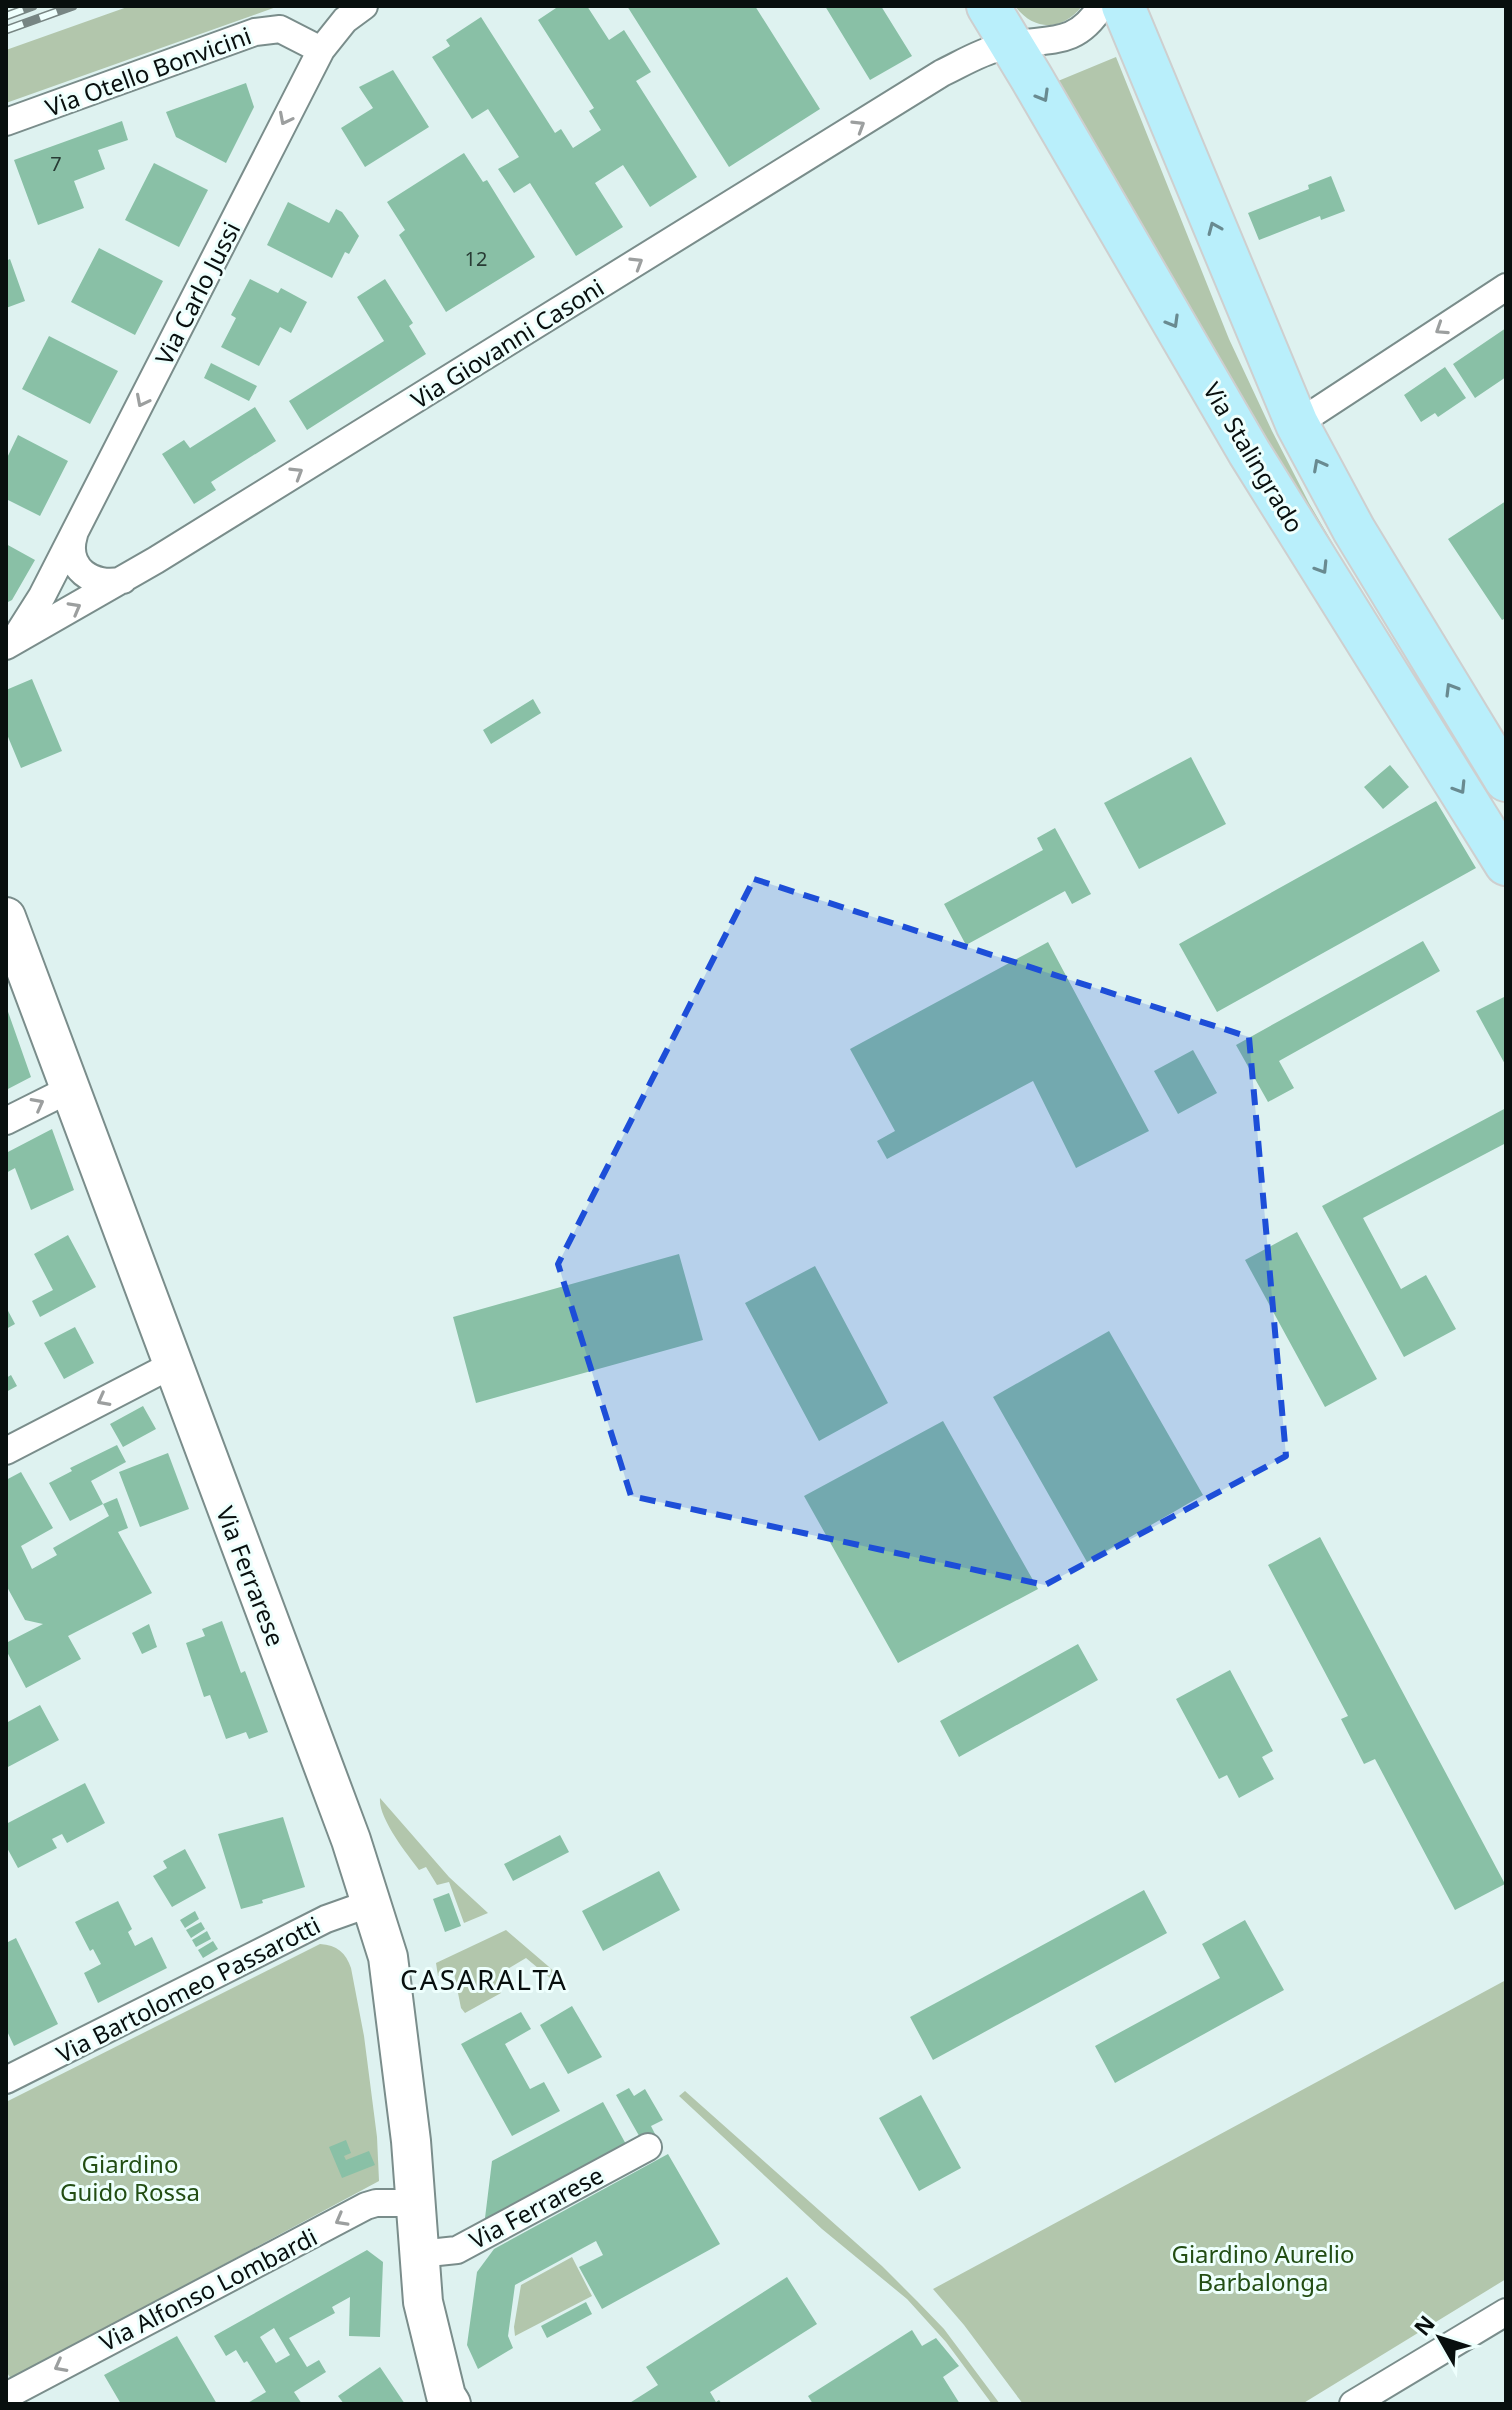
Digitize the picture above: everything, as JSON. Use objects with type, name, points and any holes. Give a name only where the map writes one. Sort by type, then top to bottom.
[{"type":"main road","name":"Via Stalingrado","points":[[988,6],[1249,452],[1506,864]]},
{"type":"main road","name":"Via Stalingrado","points":[[1123,6],[1297,424],[1354,530],[1506,780]]},
{"type":"main road","name":"Via Ferrarese","points":[[6,917],[351,1840],[388,1957],[411,2141],[423,2302],[446,2396],[451,2404]]},
{"type":"street","points":[[321,50],[345,20],[364,6]]},
{"type":"street","points":[[1010,45],[1071,36],[1090,22],[1101,6]]},
{"type":"street","name":"Via Otello Bonvicini","points":[[6,122],[255,32],[280,29],[321,50]]},
{"type":"street","name":"Via Giovanni Casoni","points":[[6,646],[124,580],[942,73],[989,50],[1010,45]]},
{"type":"street","name":"Via Carlo Jussi","points":[[6,646],[34,612],[321,50]]},
{"type":"street","points":[[1297,424],[1506,287]]},
{"type":"street","points":[[74,535],[72,555],[82,573],[102,583],[124,580]]},
{"type":"street","points":[[6,1121],[70,1089]]},
{"type":"street","points":[[6,1451],[172,1365]]},
{"type":"street","name":"Via Bartolomeo Passarotti","points":[[6,2080],[326,1919],[371,1903]]},
{"type":"street","name":"Via Ferrarese","points":[[419,2254],[457,2250],[648,2147]]},
{"type":"street","name":"Via Alfonso Lombardi","points":[[6,2396],[366,2206],[415,2203]]},
{"type":"street","points":[[1353,2404],[1506,2312]]},
{"type":"highlighted area","points":[[754,879],[1249,1037],[1286,1456],[1045,1585],[631,1496],[558,1264]]},
{"type":"green space","points":[[130,6],[279,6],[6,103],[6,50]]},
{"type":"green space","points":[[1015,6],[1082,6],[1066,20],[1048,25],[1031,20]]},
{"type":"green space","points":[[1116,57],[1229,339],[1272,431],[1309,503],[1506,839],[1170,282],[1058,81]]},
{"type":"green space","points":[[380,1798],[449,1877],[488,1913],[464,1923],[449,1882],[437,1885],[426,1867],[419,1870],[388,1825]]},
{"type":"green space","points":[[506,1930],[562,1978],[556,1983],[526,1958],[499,1974],[501,1993],[465,2013],[461,2008],[454,1973],[438,1976],[436,1963]]},
{"type":"green space","name":"Giardino Guido Rossa","points":[[320,1944],[340,1951],[351,1968],[364,2036],[377,2137],[379,2181],[11,2379],[6,2371],[6,2102]]},
{"type":"green space","name":"Giardino Aurelio Barbalonga","points":[[1506,1980],[1506,2279],[1302,2404],[1023,2404],[933,2289]]},
{"type":"green space","points":[[685,2091],[882,2266],[944,2329],[1000,2404],[992,2404],[946,2342],[907,2299],[822,2229],[679,2096]]},
{"type":"green space","points":[[572,2257],[592,2296],[515,2336],[521,2285]]},
{"type":"building","points":[[559,6],[587,6],[609,40],[624,30],[651,72],[636,81],[697,177],[650,207],[623,165],[595,183],[623,227],[576,256],[530,183],[514,193],[498,169],[519,157],[488,109],[472,119],[432,57],[450,46],[446,40],[481,17],[555,133],[561,129],[573,148],[601,130],[589,111],[594,108],[538,20]]},
{"type":"building","points":[[627,6],[755,6],[820,109],[729,167]]},
{"type":"building","points":[[825,6],[881,6],[912,56],[870,80]]},
{"type":"building","points":[[393,70],[429,127],[365,167],[341,128],[373,108],[359,87]]},
{"type":"building","points":[[246,83],[254,107],[226,163],[176,137],[166,112]]},
{"type":"building","points":[[122,121],[128,140],[98,150],[105,169],[74,181],[84,208],[38,225],[14,160]]},
{"type":"building","points":[[464,153],[483,182],[487,180],[535,257],[446,312],[399,235],[405,230],[387,202]]},
{"type":"building","points":[[154,163],[208,190],[179,247],[125,220]]},
{"type":"building","points":[[1331,176],[1345,211],[1321,220],[1320,216],[1259,240],[1248,213],[1309,189],[1308,185]]},
{"type":"building","points":[[288,202],[329,223],[336,209],[342,212],[359,236],[349,254],[345,252],[332,278],[267,245]]},
{"type":"building","points":[[99,248],[163,281],[135,335],[71,302]]},
{"type":"building","points":[[10,259],[25,301],[6,308],[6,261]]},
{"type":"building","points":[[250,279],[278,293],[281,288],[307,302],[291,333],[280,327],[259,366],[221,347],[236,318],[231,315]]},
{"type":"building","points":[[385,279],[413,323],[409,326],[426,354],[307,430],[289,401],[384,341],[357,297]]},
{"type":"building","points":[[1506,328],[1506,377],[1475,398],[1453,364]]},
{"type":"building","points":[[49,336],[118,371],[90,424],[22,389]]},
{"type":"building","points":[[211,363],[257,386],[249,401],[204,378]]},
{"type":"building","points":[[1445,367],[1466,398],[1438,417],[1435,413],[1421,422],[1404,395]]},
{"type":"building","points":[[255,407],[276,441],[211,482],[216,490],[194,504],[162,454],[184,440],[190,448]]},
{"type":"building","points":[[18,435],[68,461],[40,516],[6,499],[6,460]]},
{"type":"building","points":[[1506,501],[1506,618],[1502,620],[1448,539]]},
{"type":"building","points":[[6,544],[35,560],[12,600],[6,603]]},
{"type":"building","points":[[32,679],[62,751],[21,768],[6,732],[6,690]]},
{"type":"building","points":[[533,699],[541,713],[491,744],[483,730]]},
{"type":"building","points":[[1191,757],[1226,824],[1139,869],[1104,803]]},
{"type":"building","points":[[1390,765],[1409,787],[1383,809],[1364,787]]},
{"type":"building","points":[[1436,801],[1476,868],[1217,1012],[1179,944]]},
{"type":"building","points":[[1055,828],[1091,894],[1072,904],[1065,891],[966,945],[944,904],[1043,850],[1037,838]]},
{"type":"building","points":[[1423,941],[1440,971],[1279,1061],[1294,1088],[1268,1102],[1236,1045]]},
{"type":"building","points":[[1048,942],[1149,1131],[1076,1168],[1033,1081],[887,1159],[877,1141],[895,1131],[850,1049]]},
{"type":"building","points":[[1506,996],[1506,1066],[1476,1011]]},
{"type":"building","points":[[6,1006],[31,1077],[6,1090]]},
{"type":"building","points":[[1193,1050],[1217,1093],[1178,1114],[1154,1071]]},
{"type":"building","points":[[1506,1108],[1506,1143],[1363,1218],[1401,1289],[1426,1275],[1456,1329],[1404,1357],[1322,1206]]},
{"type":"building","points":[[52,1129],[74,1190],[31,1210],[15,1168],[6,1173],[6,1153]]},
{"type":"building","points":[[1297,1232],[1377,1379],[1325,1407],[1245,1260]]},
{"type":"building","points":[[68,1235],[96,1287],[40,1317],[32,1301],[53,1290],[34,1254]]},
{"type":"building","points":[[679,1254],[703,1340],[476,1403],[453,1317]]},
{"type":"building","points":[[815,1266],[888,1403],[819,1441],[745,1303]]},
{"type":"building","points":[[6,1307],[15,1324],[6,1329]]},
{"type":"building","points":[[75,1327],[94,1363],[64,1379],[44,1343]]},
{"type":"building","points":[[1109,1331],[1203,1495],[1087,1562],[993,1397]]},
{"type":"building","points":[[11,1375],[17,1386],[6,1392],[6,1378]]},
{"type":"building","points":[[143,1406],[156,1429],[123,1447],[110,1424]]},
{"type":"building","points":[[943,1421],[1038,1589],[898,1663],[804,1496]]},
{"type":"building","points":[[117,1445],[126,1462],[91,1481],[103,1504],[70,1521],[49,1483],[72,1471],[70,1468]]},
{"type":"building","points":[[168,1453],[189,1509],[140,1527],[119,1472]]},
{"type":"building","points":[[21,1472],[53,1528],[21,1546],[32,1569],[57,1555],[53,1548],[109,1516],[103,1504],[117,1498],[128,1528],[118,1532],[152,1593],[68,1636],[81,1659],[26,1688],[6,1650],[6,1643],[43,1624],[25,1620],[6,1585],[6,1480]]},
{"type":"building","points":[[1320,1537],[1505,1884],[1455,1910],[1375,1759],[1364,1764],[1341,1719],[1348,1716],[1268,1565]]},
{"type":"building","points":[[222,1621],[268,1732],[249,1739],[246,1732],[226,1739],[210,1695],[204,1697],[186,1643],[205,1636],[202,1629]]},
{"type":"building","points":[[149,1624],[157,1647],[142,1654],[132,1633]]},
{"type":"building","points":[[1078,1644],[1098,1680],[959,1757],[940,1721]]},
{"type":"building","points":[[1230,1670],[1273,1751],[1262,1757],[1274,1779],[1239,1798],[1227,1775],[1219,1779],[1176,1699]]},
{"type":"building","points":[[40,1705],[59,1740],[6,1768],[6,1723]]},
{"type":"building","points":[[85,1783],[105,1823],[67,1843],[62,1834],[52,1839],[57,1848],[18,1868],[6,1846],[6,1824]]},
{"type":"building","points":[[283,1817],[305,1887],[241,1909],[218,1834]]},
{"type":"building","points":[[560,1835],[569,1852],[513,1881],[504,1864]]},
{"type":"building","points":[[185,1849],[206,1888],[172,1907],[153,1876],[167,1868],[163,1861]]},
{"type":"building","points":[[659,1871],[680,1910],[603,1951],[582,1911]]},
{"type":"building","points":[[1144,1890],[1167,1933],[933,2060],[910,2017]]},
{"type":"building","points":[[449,1893],[461,1926],[445,1932],[433,1899]]},
{"type":"building","points":[[118,1901],[132,1929],[128,1932],[135,1946],[152,1937],[167,1968],[98,2003],[84,1973],[101,1964],[93,1949],[90,1951],[75,1922]]},
{"type":"building","points":[[195,1911],[199,1919],[185,1928],[180,1920]]},
{"type":"building","points":[[1245,1920],[1284,1990],[1115,2083],[1095,2046],[1220,1978],[1202,1944]]},
{"type":"building","points":[[201,1922],[205,1929],[191,1938],[186,1930]]},
{"type":"building","points":[[207,1931],[211,1939],[196,1947],[192,1940]]},
{"type":"building","points":[[16,1938],[58,2024],[14,2046],[6,2029],[6,1943]]},
{"type":"building","points":[[213,1941],[218,1949],[203,1958],[198,1950]]},
{"type":"building","points":[[572,2006],[602,2057],[568,2074],[540,2025]]},
{"type":"building","points":[[521,2012],[531,2029],[505,2044],[530,2089],[544,2082],[560,2111],[512,2136],[461,2044]]},
{"type":"building","points":[[629,2088],[634,2096],[645,2089],[663,2120],[651,2126],[655,2134],[642,2141],[616,2095]]},
{"type":"building","points":[[921,2095],[961,2168],[919,2191],[879,2118]]},
{"type":"building","points":[[603,2102],[628,2148],[490,2219],[485,2218],[492,2161]]},
{"type":"building","points":[[346,2140],[351,2153],[344,2156],[346,2160],[369,2151],[375,2165],[342,2178],[329,2147]]},
{"type":"building","points":[[668,2154],[720,2244],[602,2309],[579,2267],[603,2255],[596,2241],[515,2285],[508,2336],[513,2348],[478,2369],[467,2345],[477,2272],[494,2249]]},
{"type":"building","points":[[367,2250],[383,2262],[380,2337],[349,2336],[350,2297],[332,2307],[335,2313],[289,2338],[307,2367],[319,2360],[326,2372],[294,2392],[302,2404],[246,2404],[266,2392],[247,2361],[244,2363],[236,2350],[226,2356],[214,2336]],"holes":[[[274,2328],[290,2355],[276,2363],[260,2337]]]},
{"type":"building","points":[[787,2277],[817,2324],[710,2392],[716,2402],[719,2400],[722,2404],[628,2404],[658,2385],[646,2367]]},
{"type":"building","points":[[586,2302],[592,2314],[547,2338],[541,2326]]},
{"type":"building","points":[[912,2330],[922,2346],[936,2338],[959,2366],[943,2377],[960,2404],[813,2404],[808,2396]]},
{"type":"building","points":[[177,2336],[217,2404],[121,2404],[104,2375]]},
{"type":"building","points":[[380,2367],[405,2404],[344,2404],[338,2396]]},
{"type":"railway","points":[[6,16],[33,6]]},
{"type":"railway","points":[[6,30],[73,6]]},
{"type":"district","name":"CASARALTA","points":[[484,1979]]}]
